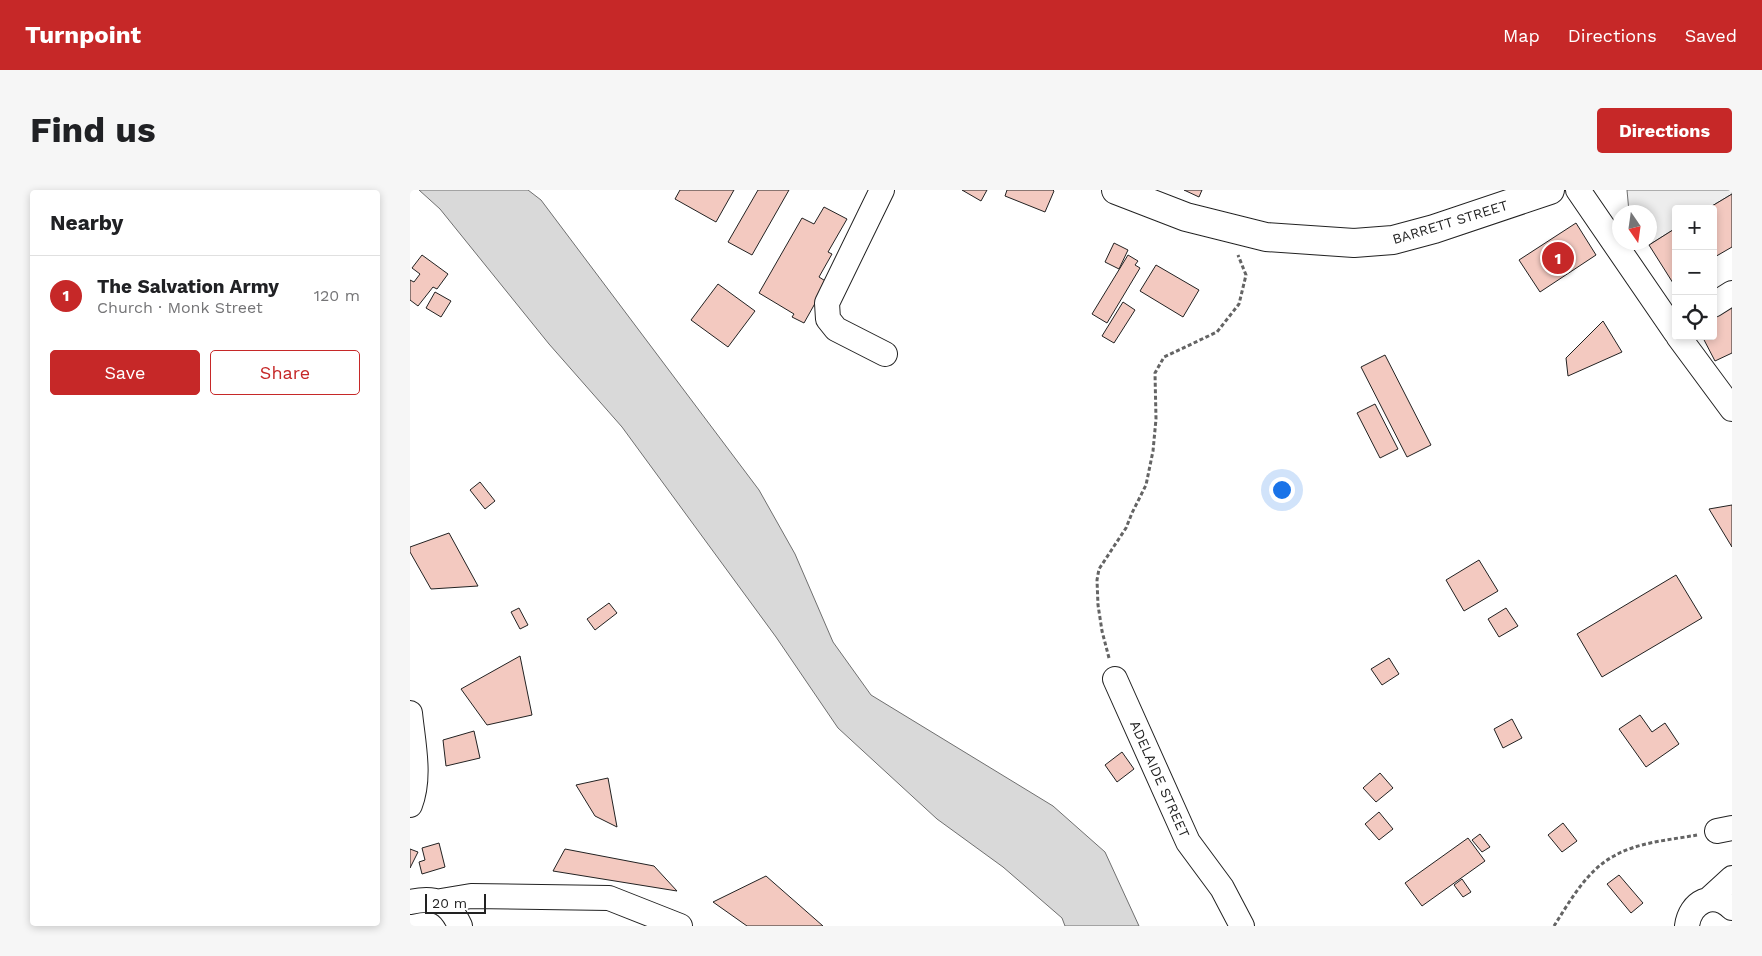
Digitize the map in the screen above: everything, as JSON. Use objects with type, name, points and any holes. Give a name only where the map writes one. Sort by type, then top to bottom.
[{"type":"main road","name":"BARRETT STREET","points":[[1116,190],[1186,217],[1266,237],[1354,243],[1393,240],[1434,229],[1539,192]]},
{"type":"street","points":[[882,190],[827,303],[828,318],[836,329],[885,354]]},
{"type":"street","points":[[1578,190],[1672,327]]},
{"type":"street","points":[[1717,302],[1732,293]]},
{"type":"street","points":[[1681,340],[1732,409]]},
{"type":"street","name":"ADELAIDE STREET","points":[[1115,679],[1188,842],[1222,888],[1242,926]]},
{"type":"street","points":[[410,713],[416,760],[413,797],[410,805]]},
{"type":"street","points":[[1684,923],[1693,908],[1709,899],[1732,878]]},
{"type":"street","points":[[410,902],[420,900],[441,901],[472,896],[609,898],[680,926]]},
{"type":"street","points":[[1709,899],[1718,899],[1727,903],[1732,908]]},
{"type":"street","points":[[441,901],[454,914],[460,926]]},
{"type":"path","points":[[1115,679],[1102,631],[1097,580],[1100,570],[1126,528],[1146,485],[1154,451],[1156,419],[1155,373],[1164,357],[1217,332],[1239,304],[1246,275],[1225,227]]},
{"type":"path","points":[[1554,926],[1591,874],[1613,856],[1634,848],[1724,830]]},
{"type":"shaded area","points":[[419,190],[528,190],[541,200],[759,490],[795,554],[833,642],[871,695],[1053,806],[1105,852],[1139,926],[1065,926],[1062,918],[1003,867],[937,819],[838,728],[776,637],[622,427],[549,344],[440,209]]},
{"type":"shaded area","points":[[1627,190],[1732,190],[1732,194],[1714,205],[1672,205],[1672,231],[1657,240],[1657,205],[1628,205]]},
{"type":"building","points":[[680,190],[734,190],[716,222],[675,199]]},
{"type":"building","points":[[758,190],[789,190],[752,255],[728,242]]},
{"type":"building","points":[[962,190],[987,190],[981,201]]},
{"type":"building","points":[[1007,190],[1054,191],[1045,212],[1005,196]]},
{"type":"building","points":[[1184,190],[1202,190],[1199,197]]},
{"type":"building","points":[[1732,194],[1732,247],[1717,256],[1717,205],[1714,205]]},
{"type":"building","points":[[824,207],[847,219],[828,252],[832,254],[819,277],[827,282],[804,323],[792,317],[794,314],[759,293],[802,218],[814,224]]},
{"type":"building","points":[[1576,223],[1596,255],[1540,292],[1519,260]]},
{"type":"building","points":[[1672,231],[1672,281],[1652,250],[1657,250],[1657,240]]},
{"type":"building","points":[[1114,243],[1128,250],[1119,269],[1105,262]]},
{"type":"building","points":[[422,255],[448,274],[437,289],[433,287],[418,306],[410,300],[410,280],[414,282],[420,274],[412,268]]},
{"type":"building","points":[[1128,255],[1138,261],[1135,265],[1140,268],[1107,323],[1092,314]]},
{"type":"building","points":[[1156,265],[1199,290],[1183,317],[1140,291]]},
{"type":"building","points":[[718,284],[755,311],[728,347],[691,320]]},
{"type":"building","points":[[435,292],[451,301],[441,317],[426,308]]},
{"type":"building","points":[[1123,302],[1135,310],[1114,343],[1102,336]]},
{"type":"building","points":[[1732,304],[1732,353],[1715,361],[1704,340],[1717,340],[1717,311]]},
{"type":"building","points":[[1603,321],[1622,352],[1568,376],[1566,358]]},
{"type":"building","points":[[1385,355],[1431,445],[1407,457],[1361,367]]},
{"type":"building","points":[[1375,404],[1398,449],[1380,458],[1357,413]]},
{"type":"building","points":[[480,482],[495,501],[485,509],[470,490]]},
{"type":"building","points":[[1732,505],[1732,547],[1709,509]]},
{"type":"building","points":[[449,533],[478,586],[431,589],[410,552],[410,547]]},
{"type":"building","points":[[1479,560],[1498,591],[1464,611],[1446,580]]},
{"type":"building","points":[[1676,575],[1702,618],[1602,677],[1577,634]]},
{"type":"building","points":[[609,603],[617,613],[595,630],[587,619]]},
{"type":"building","points":[[519,608],[528,625],[520,629],[511,612]]},
{"type":"building","points":[[1506,608],[1518,626],[1499,637],[1488,619]]},
{"type":"building","points":[[520,656],[532,715],[487,725],[461,689]]},
{"type":"building","points":[[1389,658],[1399,674],[1382,685],[1371,669]]},
{"type":"building","points":[[1640,715],[1652,732],[1665,723],[1679,744],[1646,767],[1619,729]]},
{"type":"building","points":[[1512,719],[1522,738],[1503,748],[1494,729]]},
{"type":"building","points":[[474,731],[480,758],[446,766],[443,740]]},
{"type":"building","points":[[1122,752],[1134,769],[1117,782],[1105,765]]},
{"type":"building","points":[[1380,773],[1393,788],[1376,802],[1363,788]]},
{"type":"building","points":[[608,778],[617,827],[595,816],[576,785]]},
{"type":"building","points":[[1379,812],[1393,829],[1379,840],[1365,824]]},
{"type":"building","points":[[1563,823],[1577,841],[1562,852],[1548,835]]},
{"type":"building","points":[[1480,834],[1490,847],[1482,852],[1472,840]]},
{"type":"building","points":[[1468,838],[1485,861],[1422,906],[1405,883]]},
{"type":"building","points":[[439,843],[445,867],[422,874],[419,862],[425,860],[422,848]]},
{"type":"building","points":[[410,849],[418,852],[410,868]]},
{"type":"building","points":[[565,849],[654,866],[677,891],[553,871]]},
{"type":"building","points":[[1619,875],[1643,903],[1631,913],[1607,884]]},
{"type":"building","points":[[766,876],[823,926],[747,926],[713,902]]},
{"type":"building","points":[[1462,879],[1471,892],[1463,897],[1454,885]]},
{"type":"place","name":"The Salvation Army","points":[[1558,258]]}]
